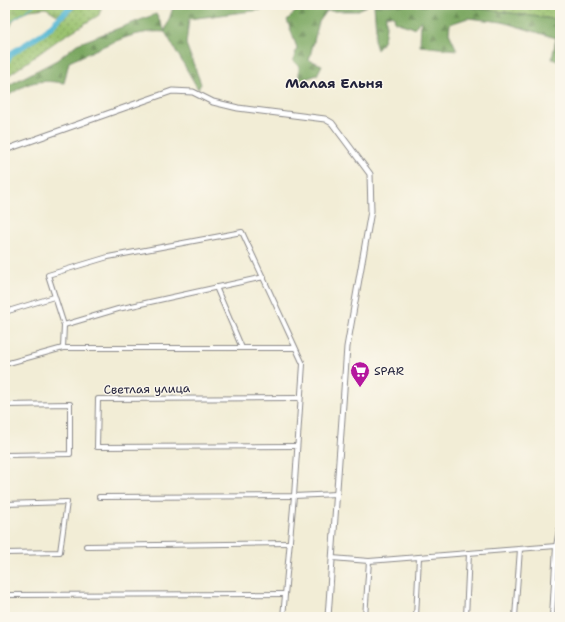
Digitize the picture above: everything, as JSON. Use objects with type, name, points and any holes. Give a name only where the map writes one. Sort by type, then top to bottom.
[{"type":"street","points":[[5,150],[172,91],[193,92],[213,102],[238,108],[325,119],[332,123],[370,174],[371,210],[348,340],[328,617]]},
{"type":"street","points":[[63,348],[64,325],[48,275],[108,257],[242,232],[303,364],[294,496],[283,617]]},
{"type":"street","points":[[64,325],[118,309],[264,277]]},
{"type":"street","points":[[216,287],[242,348]]},
{"type":"street","points":[[5,312],[54,297]]},
{"type":"street","points":[[5,364],[63,348],[295,348]]},
{"type":"street","name":"Светлая улица","points":[[297,446],[97,447],[98,399],[300,398]]},
{"type":"street","points":[[5,405],[70,404],[70,454],[5,455]]},
{"type":"street","points":[[99,497],[294,496],[337,494]]},
{"type":"street","points":[[5,504],[67,502],[60,552],[5,553]]},
{"type":"street","points":[[552,617],[556,546],[560,524]]},
{"type":"street","points":[[86,546],[290,543]]},
{"type":"street","points":[[332,558],[369,561],[556,546]]},
{"type":"street","points":[[515,617],[520,550]]},
{"type":"street","points":[[466,617],[469,553]]},
{"type":"street","points":[[416,617],[419,557]]},
{"type":"street","points":[[365,617],[369,561]]},
{"type":"street","points":[[5,595],[285,594]]},
{"type":"green space","points":[[73,5],[70,9],[57,15],[46,8],[29,10],[14,19],[9,29],[5,31],[5,6]]},
{"type":"green space","points":[[75,5],[102,5],[99,15],[58,40],[5,78],[5,66],[9,59],[69,13]]},
{"type":"green space","points":[[174,5],[367,6],[356,11],[327,11],[319,22],[309,60],[322,65],[317,75],[299,81],[299,66],[293,61],[297,48],[287,20],[296,11],[292,6],[189,19],[186,44],[201,84],[198,89],[165,32],[153,32],[116,41],[69,62],[64,83],[46,81],[32,83],[20,88],[5,98],[5,87],[57,60],[77,44],[156,14],[165,31]]},
{"type":"green space","points":[[374,5],[454,5],[560,20],[560,62],[552,59],[556,38],[502,22],[468,18],[450,24],[449,33],[457,50],[420,46],[421,20],[414,28],[395,22],[394,16],[386,15],[386,29],[383,42],[377,50],[374,40],[376,30]]},
{"type":"green space","points":[[454,5],[560,5],[560,20]]},
{"type":"waterway","points":[[5,28],[14,19],[35,5]]},
{"type":"waterway","points":[[5,63],[12,53],[45,32],[73,5]]},
{"type":"place","name":"SPAR","points":[[360,388]]},
{"type":"district","name":"Малая Ельня","points":[[334,83]]}]
